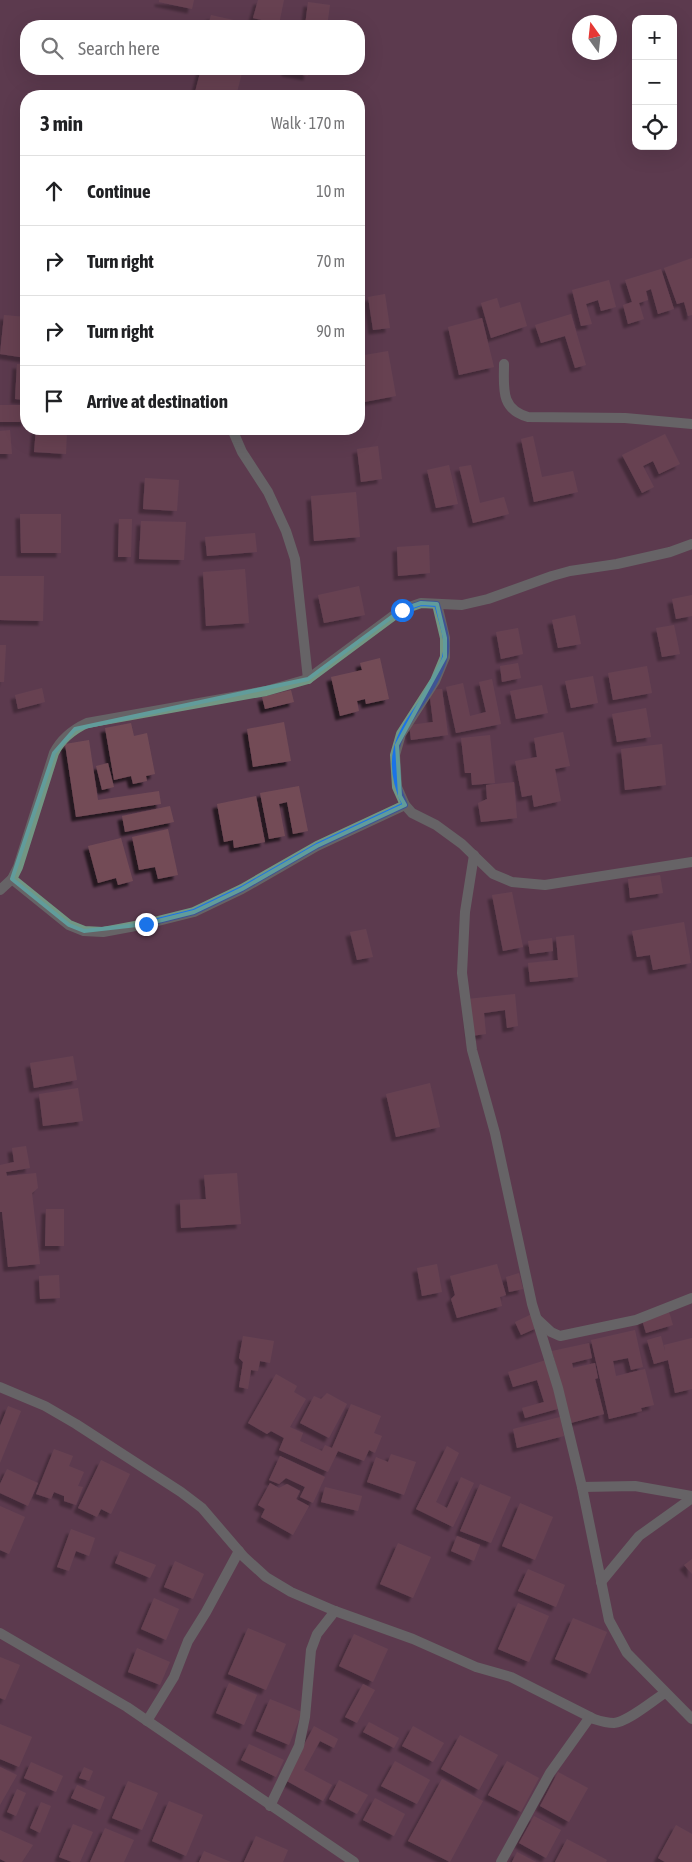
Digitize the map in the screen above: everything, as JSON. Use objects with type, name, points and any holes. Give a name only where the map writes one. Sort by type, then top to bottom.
[{"type":"street","points":[[504,364],[504,393],[510,407],[517,414],[528,417],[625,418],[692,424]]},
{"type":"street","points":[[235,435],[242,452],[268,492],[286,531],[295,559],[308,679]]},
{"type":"street","points":[[0,890],[12,879],[18,867],[54,753],[59,745],[75,729],[87,723],[266,691],[308,679],[402,610],[421,603],[462,605],[488,599],[561,574],[670,552],[692,544]]},
{"type":"street","points":[[437,604],[445,638],[445,657],[435,681],[401,734],[395,755],[398,787],[405,805],[412,813],[436,825],[462,844],[493,874],[512,882],[545,885],[692,862]]},
{"type":"street","points":[[12,879],[69,925],[84,931],[103,932],[146,924],[194,912],[242,889],[317,846],[405,805]]},
{"type":"street","points":[[474,855],[465,921],[462,973],[472,1050],[495,1133],[537,1318],[558,1388],[582,1488],[609,1620],[627,1653],[692,1719]]},
{"type":"street","points":[[537,1318],[552,1332],[560,1336],[636,1320],[692,1298]]},
{"type":"street","points":[[0,1387],[45,1406],[68,1419],[174,1487],[202,1508],[239,1551],[266,1577],[335,1611],[413,1639],[476,1667],[511,1677],[603,1722],[614,1723],[626,1719],[665,1693]]},
{"type":"street","points":[[582,1488],[636,1486],[692,1497]]},
{"type":"street","points":[[601,1582],[639,1536],[692,1497]]},
{"type":"street","points":[[146,1721],[174,1677],[188,1642],[239,1551]]},
{"type":"street","points":[[270,1806],[299,1746],[305,1717],[311,1650],[317,1634],[335,1611]]},
{"type":"street","points":[[0,1633],[127,1707],[354,1862]]},
{"type":"street","points":[[501,1862],[550,1773],[590,1717]]},
{"type":"highlighted area","points":[[421,603],[437,604],[445,638],[445,657],[397,745],[400,796],[405,805],[317,846],[242,889],[194,912],[146,924],[84,931],[69,925],[12,879],[54,753],[75,729],[308,679],[401,610]]},
{"type":"building","points":[[159,0],[194,0],[192,9],[159,2]]},
{"type":"building","points":[[258,0],[284,0],[280,20],[253,18]]},
{"type":"building","points":[[308,2],[330,5],[328,20],[306,20]]},
{"type":"building","points":[[211,15],[233,20],[210,20]]},
{"type":"building","points":[[199,75],[241,75],[238,90],[196,90]]},
{"type":"building","points":[[692,258],[692,315],[688,316],[684,302],[677,304],[664,268]]},
{"type":"building","points":[[661,269],[674,309],[658,314],[651,289],[646,291],[648,300],[639,303],[644,319],[628,324],[623,305],[632,302],[625,280]]},
{"type":"building","points":[[609,280],[616,307],[601,311],[598,300],[586,304],[592,324],[581,326],[572,290]]},
{"type":"building","points":[[385,294],[390,328],[373,330],[368,297]]},
{"type":"building","points":[[497,298],[500,308],[520,302],[527,326],[491,338],[481,303]]},
{"type":"building","points":[[571,314],[586,365],[575,368],[565,336],[541,343],[535,325]]},
{"type":"building","points":[[4,315],[20,316],[20,357],[0,354]]},
{"type":"building","points":[[482,318],[494,367],[459,375],[448,327]]},
{"type":"building","points":[[388,351],[396,396],[365,402],[365,355]]},
{"type":"building","points":[[17,364],[20,364],[20,399],[15,399]]},
{"type":"building","points":[[0,405],[20,405],[20,422],[0,422]]},
{"type":"building","points":[[10,430],[12,454],[0,454],[0,431]]},
{"type":"building","points":[[665,434],[680,464],[659,474],[653,461],[643,466],[654,487],[642,493],[622,455]]},
{"type":"building","points":[[35,435],[67,435],[66,454],[34,452]]},
{"type":"building","points":[[533,436],[542,477],[573,471],[578,492],[534,502],[521,439]]},
{"type":"building","points":[[378,446],[382,479],[361,482],[357,449]]},
{"type":"building","points":[[449,465],[458,504],[436,508],[427,470]]},
{"type":"building","points":[[471,465],[480,503],[504,497],[509,514],[473,523],[459,467]]},
{"type":"building","points":[[145,478],[179,480],[177,511],[143,509]]},
{"type":"building","points":[[356,492],[360,537],[314,541],[311,496]]},
{"type":"building","points":[[20,514],[61,514],[61,553],[21,553]]},
{"type":"building","points":[[119,519],[132,519],[131,557],[118,557]]},
{"type":"building","points":[[141,521],[186,522],[184,560],[139,559]]},
{"type":"building","points":[[255,533],[257,552],[207,556],[205,537]]},
{"type":"building","points":[[429,545],[430,573],[398,576],[397,547]]},
{"type":"building","points":[[245,569],[249,623],[206,626],[203,572]]},
{"type":"building","points":[[0,576],[44,576],[43,621],[0,620]]},
{"type":"building","points":[[359,586],[365,615],[324,623],[318,595]]},
{"type":"building","points":[[692,595],[692,616],[676,619],[672,599]]},
{"type":"building","points":[[575,615],[581,644],[558,648],[552,620]]},
{"type":"building","points":[[674,625],[680,654],[662,657],[656,628]]},
{"type":"building","points":[[518,628],[523,654],[501,659],[496,632]]},
{"type":"building","points":[[0,645],[6,645],[4,682],[0,682]]},
{"type":"building","points":[[380,658],[389,699],[366,704],[365,699],[357,701],[359,711],[340,716],[331,677],[362,670],[360,663]]},
{"type":"building","points":[[518,663],[521,678],[502,682],[500,666]]},
{"type":"building","points":[[647,666],[652,693],[613,700],[608,673]]},
{"type":"building","points":[[593,676],[598,703],[571,708],[565,681]]},
{"type":"building","points":[[492,679],[501,724],[456,733],[446,687],[463,683],[470,716],[486,712],[479,682]]},
{"type":"building","points":[[542,685],[548,713],[516,719],[510,691]]},
{"type":"building","points":[[42,688],[45,702],[18,709],[15,695]]},
{"type":"building","points":[[442,689],[448,735],[411,740],[409,725],[433,722],[429,690]]},
{"type":"building","points":[[291,690],[294,702],[265,709],[262,697]]},
{"type":"building","points":[[646,708],[651,737],[617,742],[612,714]]},
{"type":"building","points":[[284,722],[291,761],[253,767],[247,729]]},
{"type":"building","points":[[131,723],[134,736],[147,733],[155,774],[146,776],[147,781],[133,784],[131,776],[114,780],[105,728]]},
{"type":"building","points":[[563,732],[570,766],[555,769],[561,801],[534,807],[532,795],[522,797],[515,761],[537,757],[534,738]]},
{"type":"building","points":[[490,735],[495,783],[472,785],[471,773],[465,773],[461,738]]},
{"type":"building","points":[[89,740],[98,800],[159,791],[161,804],[76,817],[65,744]]},
{"type":"building","points":[[662,744],[666,785],[625,790],[621,749]]},
{"type":"building","points":[[108,763],[114,787],[102,790],[96,766]]},
{"type":"building","points":[[514,782],[517,818],[481,822],[478,803],[487,799],[486,785]]},
{"type":"building","points":[[299,786],[308,831],[293,834],[287,802],[279,804],[285,836],[269,839],[260,793]]},
{"type":"building","points":[[256,796],[265,842],[234,848],[233,840],[224,842],[217,804]]},
{"type":"building","points":[[170,806],[174,822],[125,832],[122,816]]},
{"type":"building","points":[[168,829],[178,875],[158,879],[155,867],[139,870],[132,837]]},
{"type":"building","points":[[121,838],[133,881],[118,885],[116,878],[98,883],[88,846]]},
{"type":"building","points":[[660,875],[663,893],[630,898],[628,879]]},
{"type":"building","points":[[512,892],[523,947],[503,951],[492,895]]},
{"type":"building","points":[[684,922],[691,963],[653,970],[650,955],[637,957],[632,931]]},
{"type":"building","points":[[366,929],[373,957],[357,960],[350,932]]},
{"type":"building","points":[[574,935],[578,977],[530,982],[528,963],[558,960],[556,937]]},
{"type":"building","points":[[552,938],[553,951],[530,954],[528,941]]},
{"type":"building","points":[[515,994],[518,1026],[507,1028],[505,1010],[484,1013],[486,1034],[471,1036],[467,999]]},
{"type":"building","points":[[73,1056],[77,1080],[34,1088],[30,1063]]},
{"type":"building","points":[[430,1083],[440,1127],[396,1137],[386,1094]]},
{"type":"building","points":[[78,1088],[83,1121],[43,1126],[39,1094]]},
{"type":"building","points":[[26,1146],[30,1168],[6,1172],[7,1176],[36,1173],[38,1188],[32,1193],[40,1264],[8,1267],[2,1212],[0,1212],[0,1165],[14,1162],[12,1148]]},
{"type":"building","points":[[237,1173],[241,1224],[181,1228],[180,1200],[206,1199],[204,1175]]},
{"type":"building","points":[[46,1209],[64,1209],[64,1246],[45,1246]]},
{"type":"building","points":[[437,1264],[442,1292],[422,1296],[417,1268]]},
{"type":"building","points":[[497,1264],[506,1295],[500,1297],[502,1306],[457,1318],[451,1299],[455,1295],[450,1276]]},
{"type":"building","points":[[519,1273],[523,1289],[509,1292],[506,1277]]},
{"type":"building","points":[[59,1275],[60,1298],[40,1299],[39,1276]]},
{"type":"building","points":[[669,1312],[673,1325],[646,1333],[642,1320]]},
{"type":"building","points":[[532,1314],[539,1327],[521,1335],[515,1322]]},
{"type":"building","points":[[635,1330],[643,1367],[631,1370],[628,1358],[613,1361],[616,1376],[645,1369],[654,1405],[641,1408],[642,1411],[609,1419],[591,1340]]},
{"type":"building","points":[[243,1336],[274,1341],[270,1363],[260,1361],[258,1371],[251,1370],[248,1389],[239,1387],[243,1362],[239,1358]]},
{"type":"building","points":[[661,1336],[665,1351],[664,1345],[692,1338],[692,1389],[675,1393],[668,1360],[654,1364],[647,1340]]},
{"type":"building","points":[[589,1343],[592,1358],[572,1363],[573,1368],[595,1363],[598,1378],[595,1379],[604,1414],[571,1423],[552,1351]]},
{"type":"building","points":[[546,1360],[561,1408],[525,1418],[522,1408],[544,1402],[537,1380],[513,1387],[508,1372]]},
{"type":"building","points":[[276,1374],[297,1386],[294,1392],[306,1399],[290,1427],[303,1433],[300,1441],[322,1451],[325,1445],[332,1448],[351,1404],[381,1416],[374,1433],[382,1436],[375,1453],[369,1450],[364,1461],[338,1451],[328,1472],[279,1450],[284,1438],[271,1431],[267,1434],[248,1423]]},
{"type":"building","points":[[327,1393],[347,1404],[329,1438],[300,1423],[314,1396],[321,1399]]},
{"type":"building","points":[[8,1406],[21,1411],[0,1463],[0,1426]]},
{"type":"building","points":[[560,1417],[564,1436],[517,1448],[513,1429]]},
{"type":"building","points":[[447,1446],[459,1453],[436,1502],[447,1508],[461,1477],[474,1483],[453,1527],[416,1509]]},
{"type":"building","points":[[54,1449],[73,1456],[69,1466],[84,1472],[78,1486],[83,1487],[76,1505],[64,1501],[64,1496],[54,1492],[51,1499],[36,1494]]},
{"type":"building","points":[[391,1454],[416,1462],[404,1495],[367,1482],[376,1457],[388,1462]]},
{"type":"building","points":[[280,1456],[325,1477],[313,1503],[300,1497],[305,1487],[286,1478],[279,1484],[269,1480]]},
{"type":"building","points":[[101,1460],[130,1474],[111,1514],[101,1509],[97,1517],[78,1508]]},
{"type":"building","points":[[7,1469],[38,1483],[28,1506],[0,1493],[0,1484]]},
{"type":"building","points":[[270,1483],[279,1488],[287,1484],[300,1491],[296,1499],[309,1506],[293,1535],[261,1517],[265,1509],[258,1505]]},
{"type":"building","points":[[480,1484],[511,1497],[491,1543],[460,1531]]},
{"type":"building","points":[[325,1487],[362,1496],[358,1511],[321,1502]]},
{"type":"building","points":[[520,1503],[553,1517],[535,1560],[502,1546]]},
{"type":"building","points":[[0,1506],[25,1517],[9,1554],[0,1550]]},
{"type":"building","points":[[71,1529],[95,1538],[89,1556],[76,1551],[69,1571],[57,1567]]},
{"type":"building","points":[[457,1536],[480,1545],[474,1561],[451,1551]]},
{"type":"building","points":[[398,1543],[431,1557],[413,1598],[380,1584]]},
{"type":"building","points":[[120,1551],[156,1565],[150,1578],[115,1563]]},
{"type":"building","points":[[692,1559],[692,1574],[684,1565]]},
{"type":"building","points":[[175,1561],[204,1574],[193,1599],[164,1587]]},
{"type":"building","points":[[528,1569],[565,1585],[556,1607],[518,1591]]},
{"type":"building","points":[[154,1598],[179,1609],[166,1640],[141,1629]]},
{"type":"building","points":[[518,1603],[549,1616],[529,1662],[498,1649]]},
{"type":"building","points":[[573,1618],[607,1632],[590,1674],[555,1659]]},
{"type":"building","points":[[248,1628],[286,1644],[266,1690],[228,1674]]},
{"type":"building","points":[[354,1634],[388,1649],[373,1682],[339,1666]]},
{"type":"building","points":[[137,1648],[170,1662],[160,1685],[128,1672]]},
{"type":"building","points":[[0,1657],[20,1665],[5,1700],[0,1698]]},
{"type":"building","points":[[229,1683],[257,1695],[244,1725],[216,1713]]},
{"type":"building","points":[[363,1684],[375,1690],[357,1723],[345,1717]]},
{"type":"building","points":[[270,1699],[302,1712],[289,1745],[256,1731]]},
{"type":"building","points":[[369,1722],[399,1738],[394,1748],[363,1732]]},
{"type":"building","points":[[0,1724],[32,1737],[19,1767],[0,1759]]},
{"type":"building","points":[[314,1726],[338,1739],[334,1748],[320,1741],[304,1770],[332,1785],[323,1801],[285,1780]]},
{"type":"building","points":[[413,1726],[444,1743],[433,1762],[402,1746]]},
{"type":"building","points":[[460,1735],[498,1755],[479,1790],[441,1769]]},
{"type":"building","points":[[249,1744],[284,1760],[276,1777],[241,1760]]},
{"type":"building","points":[[395,1761],[430,1780],[417,1804],[381,1786]]},
{"type":"building","points":[[507,1761],[539,1778],[521,1812],[488,1795]]},
{"type":"building","points":[[31,1762],[63,1776],[56,1792],[24,1778]]},
{"type":"building","points":[[0,1767],[17,1775],[0,1805]]},
{"type":"building","points":[[84,1767],[93,1771],[89,1781],[79,1778]]},
{"type":"building","points":[[558,1772],[588,1788],[569,1822],[540,1806]]},
{"type":"building","points":[[442,1779],[483,1801],[450,1862],[408,1841]]},
{"type":"building","points":[[339,1780],[368,1795],[357,1814],[329,1799]]},
{"type":"building","points":[[128,1781],[158,1793],[142,1830],[112,1818]]},
{"type":"building","points":[[77,1785],[105,1797],[100,1810],[71,1798]]},
{"type":"building","points":[[17,1789],[26,1793],[16,1816],[7,1812]]},
{"type":"building","points":[[375,1798],[405,1814],[394,1836],[363,1820]]},
{"type":"building","points":[[169,1801],[203,1815],[186,1856],[152,1841]]},
{"type":"building","points":[[41,1802],[51,1806],[40,1833],[30,1828]]},
{"type":"building","points":[[534,1816],[561,1830],[546,1858],[519,1843]]},
{"type":"building","points":[[73,1824],[93,1832],[80,1862],[72,1862],[59,1857]]},
{"type":"building","points":[[676,1825],[692,1834],[692,1862],[665,1862],[658,1858]]},
{"type":"building","points":[[105,1828],[134,1840],[124,1862],[90,1862]]},
{"type":"building","points":[[0,1830],[33,1845],[22,1862],[6,1862],[0,1859]]},
{"type":"building","points":[[256,1836],[288,1850],[283,1862],[244,1862]]},
{"type":"building","points":[[567,1839],[607,1860],[606,1862],[555,1862]]},
{"type":"building","points":[[204,1851],[231,1862],[199,1862]]},
{"type":"building","points":[[517,1852],[536,1862],[512,1862]]},
{"type":"route","points":[[146,924],[194,912],[242,889],[317,846],[405,805],[398,787],[395,755],[397,745],[401,734],[435,681],[445,657],[446,648],[437,604],[421,603],[402,610]]}]
